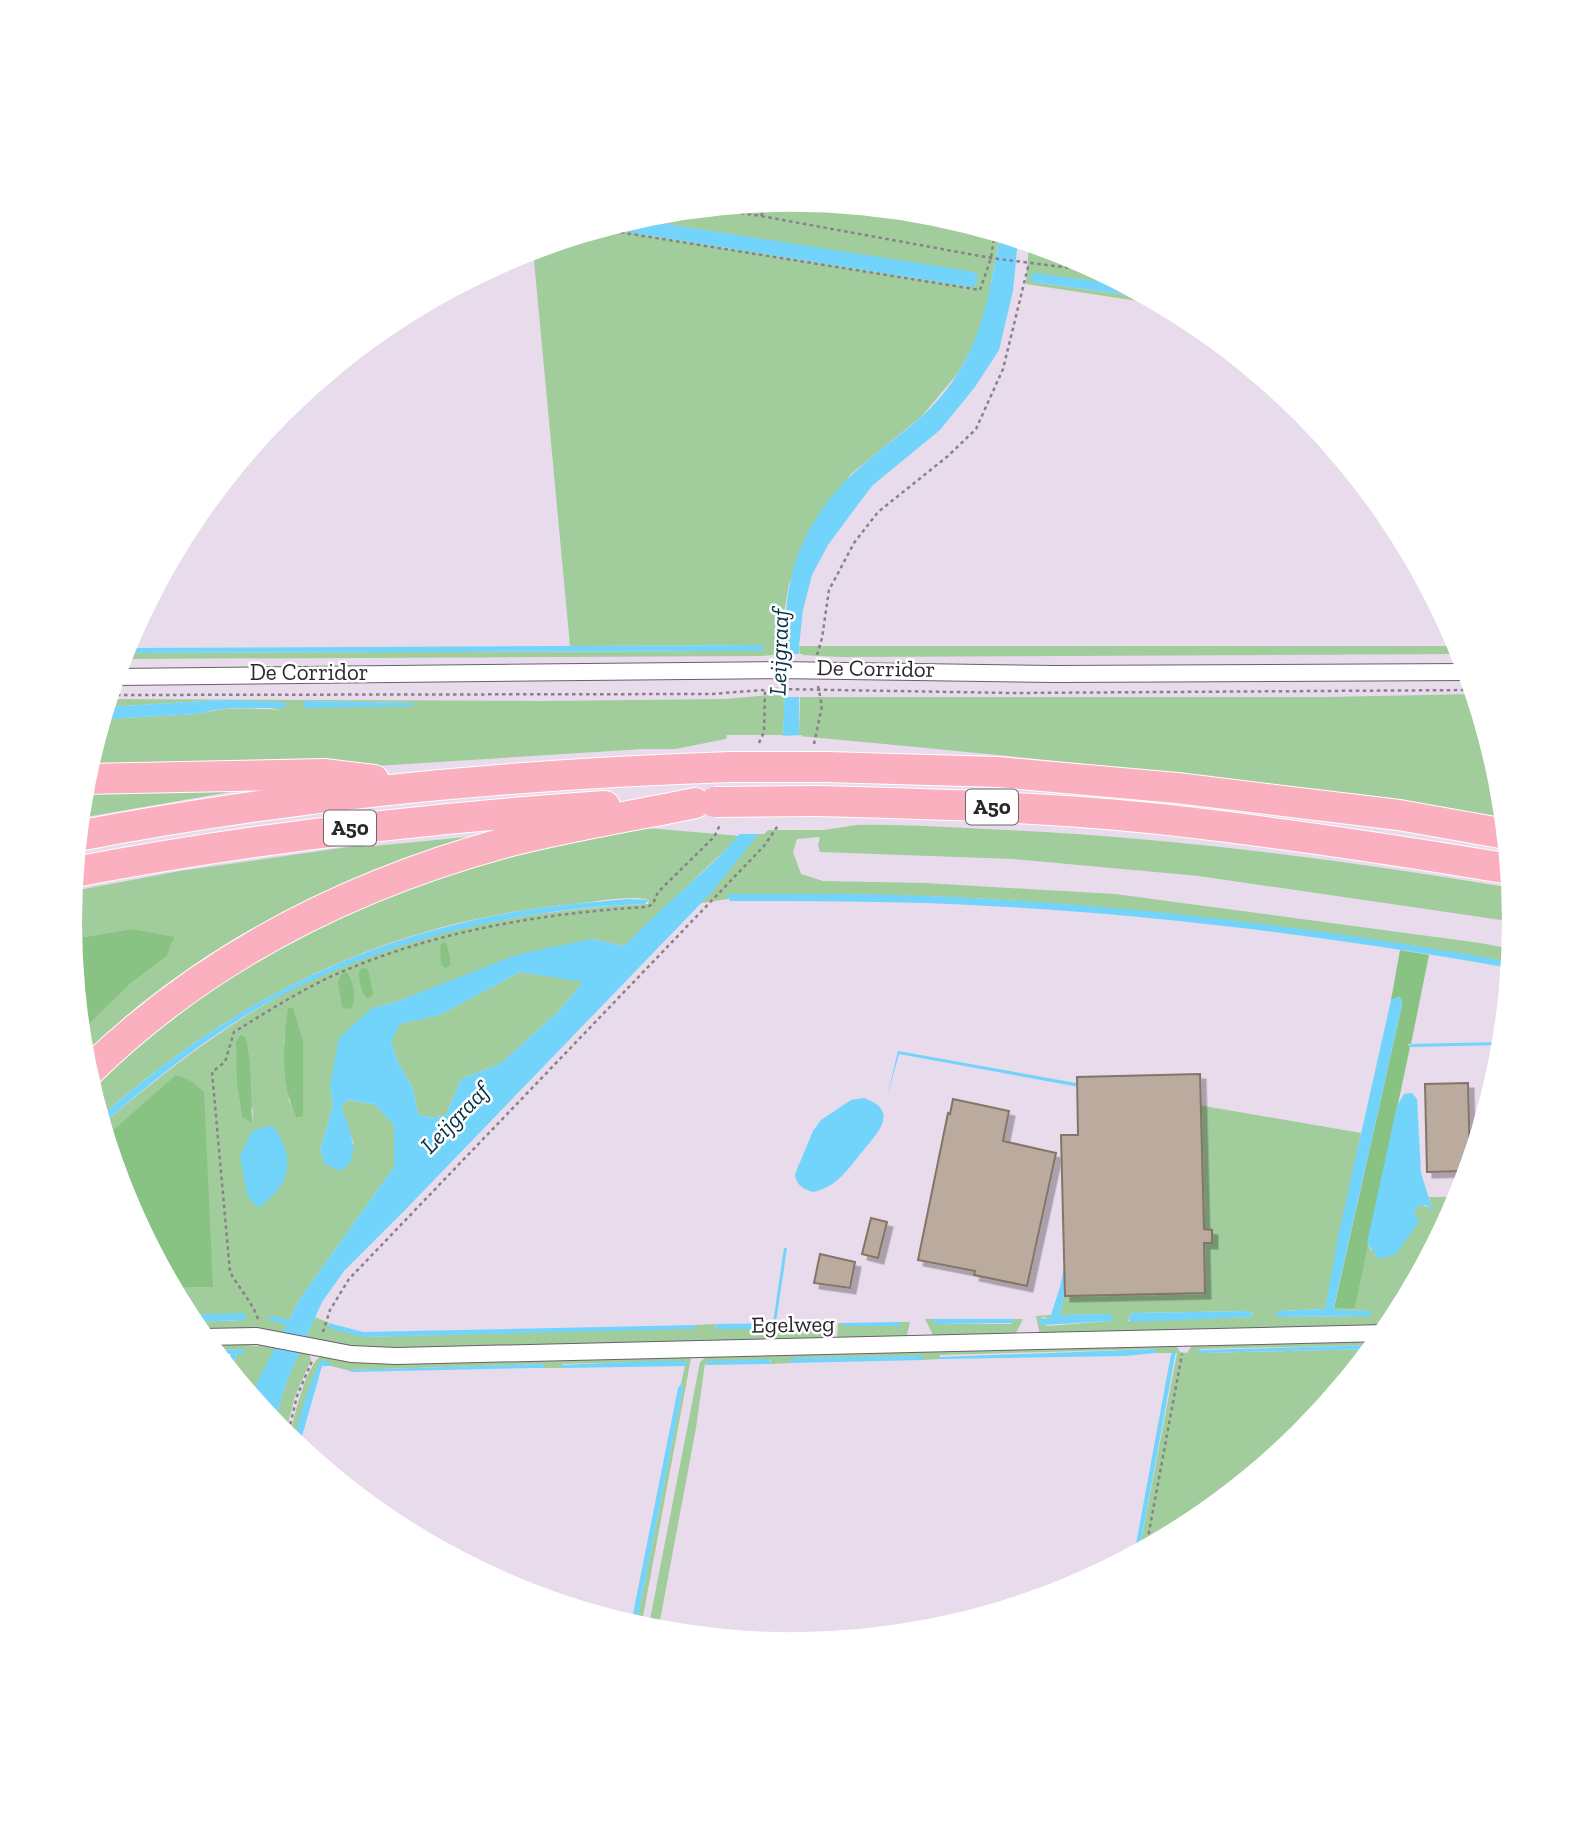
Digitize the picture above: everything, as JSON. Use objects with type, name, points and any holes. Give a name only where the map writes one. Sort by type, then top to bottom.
[{"type":"highway","name":"A50","points":[[88,834],[226,810],[420,786],[590,772],[732,767],[998,772],[1177,788],[1399,815],[1497,832]]},
{"type":"highway","name":"A50","points":[[97,779],[324,774],[420,786]]},
{"type":"highway","name":"A50","points":[[97,1064],[139,1026],[207,975],[273,934],[353,894],[436,863],[510,842],[710,810],[816,801],[930,804],[1168,820],[1303,837],[1500,867]]},
{"type":"highway","name":"A50","points":[[84,870],[190,850],[394,823],[627,804],[710,810]]},
{"type":"street","name":"De Corridor","points":[[126,677],[777,670],[1055,674],[1457,673]]},
{"type":"street","name":"Egelweg","points":[[216,1336],[264,1337],[351,1354],[396,1356],[1371,1333]]},
{"type":"path","points":[[743,213],[991,258],[1069,268]]},
{"type":"path","points":[[623,233],[980,290],[994,241]]},
{"type":"path","name":"De Corridor","points":[[120,695],[711,694],[777,689],[986,693],[1464,690]]},
{"type":"path","points":[[759,744],[764,732],[765,690]]},
{"type":"path","points":[[264,1337],[255,1311],[230,1272],[212,1072],[225,1062],[234,1032],[344,971],[406,947],[516,922],[647,908],[653,904],[658,892],[714,837],[710,810]]},
{"type":"path","points":[[1148,1537],[1185,1337]]},
{"type":"path","points":[[290,1424],[311,1346]]},
{"type":"green space","points":[[746,213],[839,213],[931,225],[998,242],[986,311],[974,344],[958,373],[922,416],[851,474],[812,526],[789,584],[784,613],[785,654],[133,659],[135,653],[763,651],[763,645],[570,646],[534,261],[564,249],[626,232],[970,287],[976,273],[663,224]]},
{"type":"green space","points":[[1028,252],[1100,282],[1032,282],[1125,295],[1136,301],[1026,284]]},
{"type":"green space","points":[[799,646],[1447,646],[1450,654],[841,657],[800,655]]},
{"type":"green space","points":[[1465,694],[1479,738],[1495,816],[1241,782],[799,736],[800,697],[1328,697]]},
{"type":"green space","points":[[785,696],[783,735],[727,735],[726,739],[675,749],[375,766],[98,774],[112,719],[200,714],[230,709],[282,710],[221,700],[116,706],[118,699],[542,701]],"holes":[[[305,701],[413,703],[413,706],[339,706]]]},
{"type":"green space","points":[[276,784],[90,816],[96,786]]},
{"type":"green space","points":[[857,825],[889,825],[1117,837],[1249,850],[1501,886],[1503,920],[1199,876],[1013,859],[820,852],[820,837],[797,839],[793,852],[801,874],[823,881],[925,883],[1115,894],[1480,943],[1502,947],[1501,960],[1273,926],[1153,912],[994,899],[844,894],[730,894],[728,899],[701,903],[762,830],[824,830]]},
{"type":"green space","points":[[636,827],[740,836],[624,946],[592,939],[454,980],[372,1008],[330,1086],[333,1106],[320,1150],[325,1164],[354,1144],[341,1107],[347,1100],[374,1104],[394,1125],[394,1167],[299,1300],[282,1334],[213,1332],[205,1321],[243,1320],[246,1314],[201,1315],[184,1288],[212,1287],[176,1076],[114,1130],[110,1118],[185,1058],[251,1013],[317,977],[362,958],[408,942],[503,920],[551,912],[648,904],[649,900],[608,900],[499,914],[435,929],[374,949],[316,973],[259,1002],[204,1036],[151,1074],[107,1111],[98,1071],[192,993],[413,877]],"holes":[[[284,1038],[303,1041],[303,1115],[298,1118],[289,1101]],[[237,1085],[253,1110],[252,1122],[242,1117]]]},
{"type":"green space","points":[[518,832],[422,862],[95,1056],[90,1024],[130,984],[166,957],[131,929],[83,937],[83,889],[180,871],[362,845],[364,847]]},
{"type":"green space","points":[[131,929],[174,937],[166,957],[130,984],[90,1024],[83,937]]},
{"type":"green space","points":[[442,943],[446,943],[450,957],[450,965],[446,968],[441,965]]},
{"type":"green space","points":[[1400,950],[1429,955],[1411,1044],[1408,1044],[1410,1047],[1355,1308],[1334,1308],[1402,1005],[1401,999],[1391,1000]]},
{"type":"green space","points":[[362,968],[368,969],[373,993],[367,998],[360,982],[359,971]]},
{"type":"green space","points":[[346,972],[354,994],[352,1007],[347,1009],[342,1007],[338,982]]},
{"type":"green space","points":[[520,972],[584,981],[558,1012],[500,1064],[461,1079],[446,1115],[431,1118],[418,1114],[413,1089],[398,1062],[391,1042],[399,1024],[440,1015]]},
{"type":"green space","points":[[288,1008],[293,1008],[303,1041],[303,1116],[297,1118],[285,1078],[284,1050]]},
{"type":"green space","points":[[241,1035],[246,1038],[250,1062],[252,1123],[242,1117],[237,1085],[236,1041]]},
{"type":"green space","points":[[176,1075],[191,1081],[204,1092],[213,1287],[184,1288],[155,1236],[136,1194],[113,1129]]},
{"type":"green space","points":[[1106,1089],[1361,1133],[1325,1309],[1279,1311],[1278,1317],[1370,1316],[1370,1311],[1334,1308],[1355,1308],[1368,1245],[1371,1250],[1417,1220],[1414,1211],[1420,1204],[1432,1209],[1429,1197],[1448,1197],[1408,1277],[1375,1328],[1040,1335],[1036,1316],[1051,1315],[1050,1318],[1041,1317],[1047,1326],[1111,1321],[1111,1314],[1060,1315]],"holes":[[[1249,1311],[1253,1317],[1128,1321],[1133,1313]]]},
{"type":"green space","points":[[315,1317],[329,1323],[328,1325],[363,1337],[695,1328],[694,1325],[716,1324],[715,1327],[775,1329],[778,1321],[829,1324],[823,1341],[397,1351],[353,1349],[306,1338]]},
{"type":"green space","points":[[925,1319],[934,1319],[934,1324],[1010,1324],[1013,1323],[1012,1319],[1023,1319],[1014,1337],[935,1339]]},
{"type":"green space","points":[[899,1322],[910,1322],[906,1339],[837,1341],[838,1323],[844,1326],[899,1326]]},
{"type":"green space","points":[[1368,1337],[1362,1345],[1199,1349],[1203,1353],[1359,1349],[1295,1424],[1261,1456],[1187,1513],[1141,1541],[1177,1353],[1156,1353],[1154,1349],[940,1355],[939,1359],[923,1360],[922,1356],[793,1358],[791,1363],[770,1364],[771,1360],[705,1363],[696,1428],[660,1620],[650,1618],[700,1362],[711,1353],[1174,1342],[1180,1352],[1187,1353],[1195,1341]]},
{"type":"green space","points":[[221,1343],[276,1347],[256,1386],[235,1361],[237,1354],[244,1350],[226,1349]]},
{"type":"green space","points":[[300,1351],[309,1353],[311,1360],[295,1396],[288,1422],[278,1411]]},
{"type":"green space","points":[[687,1353],[691,1358],[643,1616],[638,1615],[686,1361],[562,1364],[563,1368],[543,1368],[544,1364],[347,1370],[331,1366],[323,1360],[297,1430],[292,1426],[297,1406],[311,1369],[322,1355]]},
{"type":"water","points":[[663,224],[963,270],[976,273],[978,277],[976,285],[970,287],[626,232]]},
{"type":"water","name":"Leijgraaf","points":[[998,242],[1017,248],[1013,291],[999,350],[975,387],[940,430],[873,485],[828,545],[812,575],[803,610],[799,646],[799,736],[762,830],[710,894],[344,1271],[322,1302],[286,1383],[278,1411],[256,1386],[299,1300],[394,1167],[394,1125],[374,1104],[348,1100],[341,1107],[352,1142],[352,1158],[340,1171],[325,1164],[320,1150],[333,1106],[330,1086],[339,1038],[372,1008],[393,1003],[519,954],[592,939],[624,946],[743,830],[765,797],[781,752],[788,594],[801,548],[812,525],[835,492],[861,466],[920,418],[955,378],[977,334]],"holes":[[[520,972],[583,982],[558,1012],[500,1064],[461,1079],[446,1115],[431,1118],[418,1114],[413,1089],[398,1062],[391,1042],[400,1024],[440,1015]]]},
{"type":"water","points":[[1034,273],[1099,281],[1125,295],[1032,282],[1030,276]]},
{"type":"water","points":[[763,645],[763,651],[135,653],[137,648]]},
{"type":"water","points":[[221,700],[285,702],[286,708],[235,708],[200,714],[112,719],[116,706]]},
{"type":"water","points":[[304,701],[414,703],[413,706],[304,708]]},
{"type":"water","points":[[727,896],[925,896],[1093,906],[1233,920],[1372,939],[1501,960],[1501,967],[1316,938],[1120,915],[924,903],[730,901]]},
{"type":"water","points":[[629,899],[649,900],[645,904],[550,912],[503,920],[456,930],[365,958],[321,976],[254,1010],[165,1072],[110,1118],[107,1111],[145,1079],[237,1015],[285,988],[386,945],[441,928],[547,907]]},
{"type":"water","points":[[1400,996],[1402,1005],[1334,1307],[1335,1310],[1372,1313],[1370,1316],[1278,1317],[1276,1313],[1279,1311],[1325,1309],[1339,1232],[1391,1000]]},
{"type":"water","points":[[1492,1042],[1492,1045],[1408,1047],[1411,1044]]},
{"type":"water","points":[[898,1051],[1104,1088],[1101,1091],[899,1054],[887,1097]]},
{"type":"water","points":[[1412,1093],[1417,1099],[1421,1173],[1433,1211],[1420,1205],[1414,1211],[1419,1222],[1396,1254],[1379,1259],[1367,1243],[1397,1106],[1404,1094]]},
{"type":"water","points":[[864,1098],[881,1109],[884,1116],[879,1130],[835,1182],[813,1192],[803,1188],[798,1184],[795,1174],[813,1131],[821,1120],[851,1100]]},
{"type":"water","points":[[1099,1107],[1103,1110],[1060,1315],[1111,1314],[1113,1319],[1042,1325],[1038,1319],[1050,1318],[1060,1287]]},
{"type":"water","points":[[272,1125],[285,1149],[287,1170],[278,1190],[258,1208],[247,1195],[240,1156],[252,1131]]},
{"type":"water","points":[[784,1248],[787,1248],[775,1329],[716,1329],[716,1324],[773,1323]]},
{"type":"water","points":[[1249,1311],[1254,1317],[1131,1322],[1128,1319],[1133,1313]]},
{"type":"water","points":[[245,1313],[246,1318],[205,1321],[200,1315]]},
{"type":"water","points":[[934,1319],[1012,1319],[1013,1323],[934,1324]]},
{"type":"water","points":[[899,1322],[899,1326],[843,1326],[841,1323]]},
{"type":"water","points":[[329,1323],[363,1332],[694,1325],[695,1329],[362,1337],[329,1328]]},
{"type":"water","points":[[1362,1345],[1359,1349],[1203,1353],[1197,1350]]},
{"type":"water","points":[[226,1349],[245,1350],[244,1354],[237,1354],[235,1361]]},
{"type":"water","points":[[1156,1349],[1156,1353],[1125,1356],[938,1357]]},
{"type":"water","points":[[1176,1351],[1141,1541],[1136,1543],[1171,1354]]},
{"type":"water","points":[[922,1356],[923,1360],[791,1363],[790,1360],[792,1358]]},
{"type":"water","points":[[770,1359],[770,1364],[705,1365],[707,1361]]},
{"type":"water","points":[[323,1360],[331,1366],[322,1366],[302,1436],[297,1430],[301,1412],[319,1363]]},
{"type":"water","points":[[653,1361],[687,1363],[685,1366],[563,1368],[561,1365]]},
{"type":"water","points":[[544,1364],[543,1368],[347,1370]]},
{"type":"water","points":[[681,1384],[683,1388],[638,1615],[633,1614],[678,1388]]},
{"type":"pier","points":[[781,654],[803,654],[803,697],[782,697]]},
{"type":"pier","points":[[802,735],[792,792],[777,822],[764,834],[737,834],[759,804],[770,781],[779,736]]},
{"type":"building","points":[[1200,1074],[1204,1229],[1212,1230],[1212,1243],[1204,1243],[1205,1293],[1065,1296],[1061,1135],[1078,1135],[1077,1077]]},
{"type":"building","points":[[1468,1083],[1469,1136],[1457,1171],[1427,1172],[1425,1084]]},
{"type":"building","points":[[953,1099],[1009,1111],[1003,1141],[1056,1153],[1027,1286],[974,1275],[975,1271],[918,1260]]},
{"type":"building","points":[[871,1218],[887,1222],[878,1258],[862,1254]]},
{"type":"building","points":[[820,1254],[855,1262],[850,1288],[814,1283]]},
{"type":"waterway","points":[[272,1318],[293,1324]]}]
